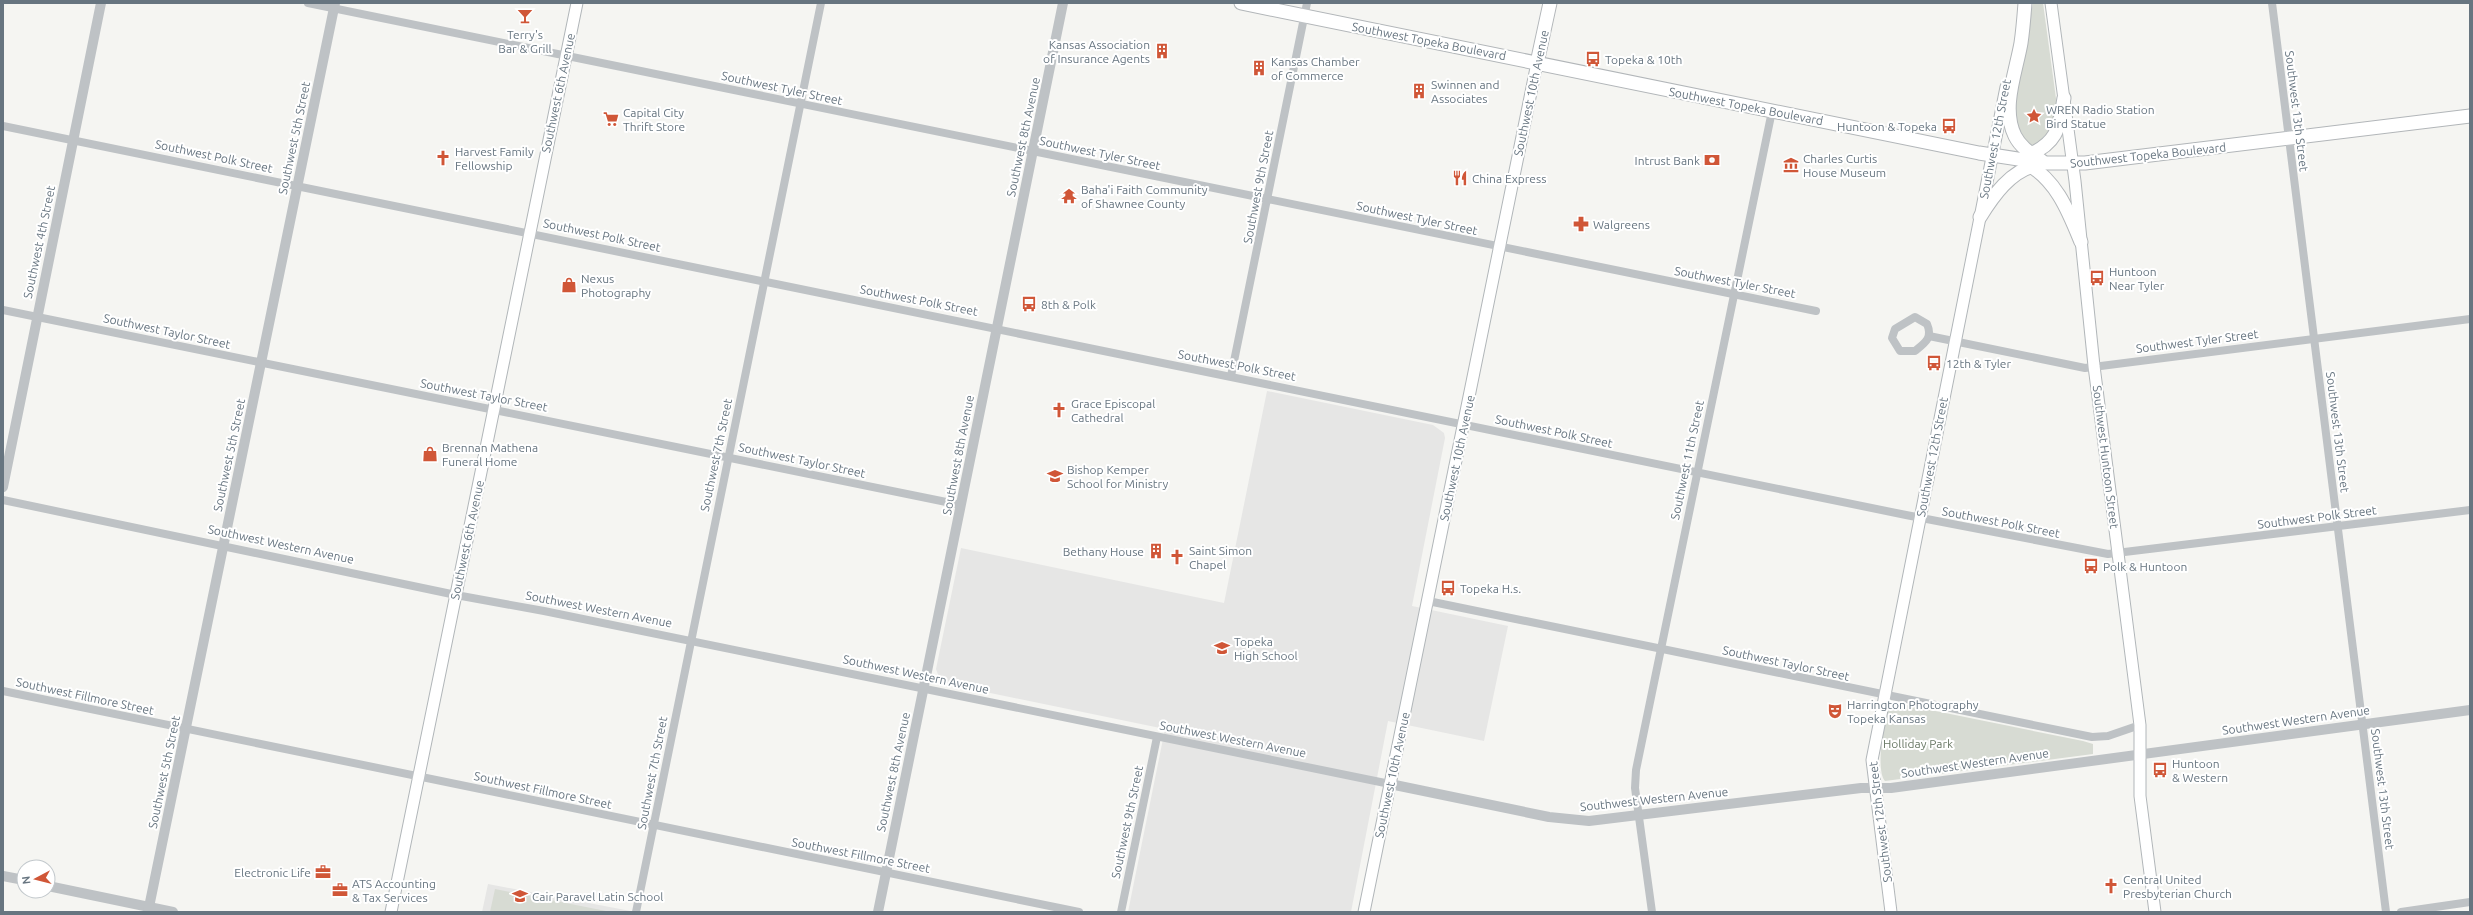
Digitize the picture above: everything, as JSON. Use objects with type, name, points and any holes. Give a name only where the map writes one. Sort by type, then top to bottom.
[{"type":"main road","name":"Southwest 6th Avenue","points":[[391,912],[577,3]]},
{"type":"main road","name":"Southwest Topeka Boulevard","points":[[1241,3],[1305,9],[1537,63],[1992,155],[2044,163],[2073,164],[2470,116]]},
{"type":"main road","name":"Southwest 10th Avenue","points":[[1364,912],[1550,3]]},
{"type":"main road","name":"Southwest 12th Street","points":[[1891,912],[1872,760],[1992,155],[2024,3]]},
{"type":"main road","points":[[2024,3],[2010,112],[2015,136],[2031,160],[2055,189],[2065,205],[2081,242]]},
{"type":"main road","name":"Southwest Huntoon Street","points":[[2051,3],[2073,164],[2094,366],[2140,725],[2140,796],[2155,912]]},
{"type":"main road","points":[[1980,217],[1993,196],[2051,142],[2059,125],[2064,98]]},
{"type":"main road","points":[[2018,159],[2044,163]]},
{"type":"street","name":"Southwest 4th Street","points":[[3,487],[36,317],[74,140],[101,3]]},
{"type":"street","name":"Southwest Tyler Street","points":[[308,3],[334,6],[566,56],[1816,311]]},
{"type":"street","name":"Southwest 7th Street","points":[[636,912],[821,3]]},
{"type":"street","name":"Southwest 8th Avenue","points":[[878,912],[1063,3]]},
{"type":"street","name":"Southwest 13th Street","points":[[2272,3],[2386,912]]},
{"type":"street","name":"Southwest 5th Street","points":[[149,910],[334,6]]},
{"type":"street","name":"Southwest 9th Street","points":[[1232,376],[1305,9]]},
{"type":"street","name":"Southwest 11th Street","points":[[1652,912],[1635,779],[1733,294],[1772,111]]},
{"type":"street","name":"Southwest Polk Street","points":[[3,126],[764,280],[1920,518],[2101,553],[2118,553],[2470,510]]},
{"type":"street","name":"Southwest Taylor Street","points":[[3,310],[961,505]]},
{"type":"street","points":[[1915,317],[1928,324],[1929,336],[1926,343],[1910,352],[1900,351],[1892,338],[1898,325],[1915,317]]},
{"type":"street","name":"Southwest Tyler Street","points":[[1929,336],[2085,368],[2314,338],[2470,320]]},
{"type":"street","name":"Southwest Western Avenue","points":[[3,500],[456,595],[690,641],[1541,816],[1575,820],[1639,815],[1875,787],[1883,789],[2470,710]]},
{"type":"street","name":"Southwest Taylor Street","points":[[1428,601],[1884,696],[2092,737],[2108,736],[2140,725]]},
{"type":"street","name":"Southwest Fillmore Street","points":[[3,691],[419,776],[653,826],[1079,912]]},
{"type":"street","name":"Southwest 9th Street","points":[[1121,912],[1157,737]]},
{"type":"street","points":[[3,876],[16,878]]},
{"type":"street","points":[[56,888],[149,910],[174,912]]},
{"type":"street","points":[[2401,912],[2470,902]]},
{"type":"shaded area","name":"Topeka High School","points":[[1267,391],[1433,425],[1444,433],[1445,438],[1412,606],[1508,626],[1484,741],[1388,721],[1351,912],[1128,912],[1165,729],[947,684],[940,680],[936,669],[961,548],[1224,603]]},
{"type":"shaded area","name":"Cair Paravel Latin School","points":[[488,884],[636,912],[482,912]]},
{"type":"green space","points":[[2033,3],[2043,3],[2057,106],[2052,131],[2034,149],[2018,133],[2014,101]]},
{"type":"green space","name":"Holliday Park","points":[[1891,702],[2083,741],[2093,744],[2093,754],[1885,781],[1882,775],[1881,755],[1883,730]]},
{"type":"green space","name":"Cair Paravel Latin School","points":[[495,889],[611,912],[490,912]]},
{"type":"place","name":"Terry's Bar & Grill","points":[[525,16]]},
{"type":"place","name":"Kansas Association of Insurance Agents","points":[[1162,51]]},
{"type":"place","name":"Topeka & 10th","points":[[1593,59]]},
{"type":"place","name":"Kansas Chamber of Commerce","points":[[1259,68]]},
{"type":"place","name":"Swinnen and Associates","points":[[1419,91]]},
{"type":"place","name":"WREN Radio Station Bird Statue","points":[[2034,116]]},
{"type":"place","name":"Capital City Thrift Store","points":[[611,119]]},
{"type":"place","name":"Huntoon & Topeka","points":[[1949,126]]},
{"type":"place","name":"Harvest Family Fellowship","points":[[443,158]]},
{"type":"place","name":"Intrust Bank","points":[[1712,160]]},
{"type":"place","name":"Charles Curtis House Museum","points":[[1791,165]]},
{"type":"place","name":"China Express","points":[[1460,178]]},
{"type":"place","name":"Baha'i Faith Community of Shawnee County","points":[[1069,196]]},
{"type":"place","name":"Walgreens","points":[[1581,224]]},
{"type":"place","name":"Huntoon Near Tyler","points":[[2097,278]]},
{"type":"place","name":"Nexus Photography","points":[[569,285]]},
{"type":"place","name":"8th & Polk","points":[[1029,304]]},
{"type":"place","name":"12th & Tyler","points":[[1934,363]]},
{"type":"place","name":"Grace Episcopal Cathedral","points":[[1059,410]]},
{"type":"place","name":"Brennan Mathena Funeral Home","points":[[430,454]]},
{"type":"place","name":"Bishop Kemper School for Ministry","points":[[1055,476]]},
{"type":"place","name":"Bethany House","points":[[1156,551]]},
{"type":"place","name":"Saint Simon Chapel","points":[[1177,557]]},
{"type":"place","name":"Polk & Huntoon","points":[[2091,566]]},
{"type":"place","name":"Topeka H.s.","points":[[1448,588]]},
{"type":"place","name":"Topeka High School","points":[[1222,648]]},
{"type":"place","name":"Harrington Photography Topeka Kansas","points":[[1835,711]]},
{"type":"place","name":"Huntoon & Western","points":[[2160,770]]},
{"type":"place","name":"Electronic Life","points":[[323,872]]},
{"type":"place","name":"Central United Presbyterian Church","points":[[2111,886]]},
{"type":"place","name":"ATS Accounting & Tax Services","points":[[340,890]]},
{"type":"place","name":"Cair Paravel Latin School","points":[[520,896]]}]
